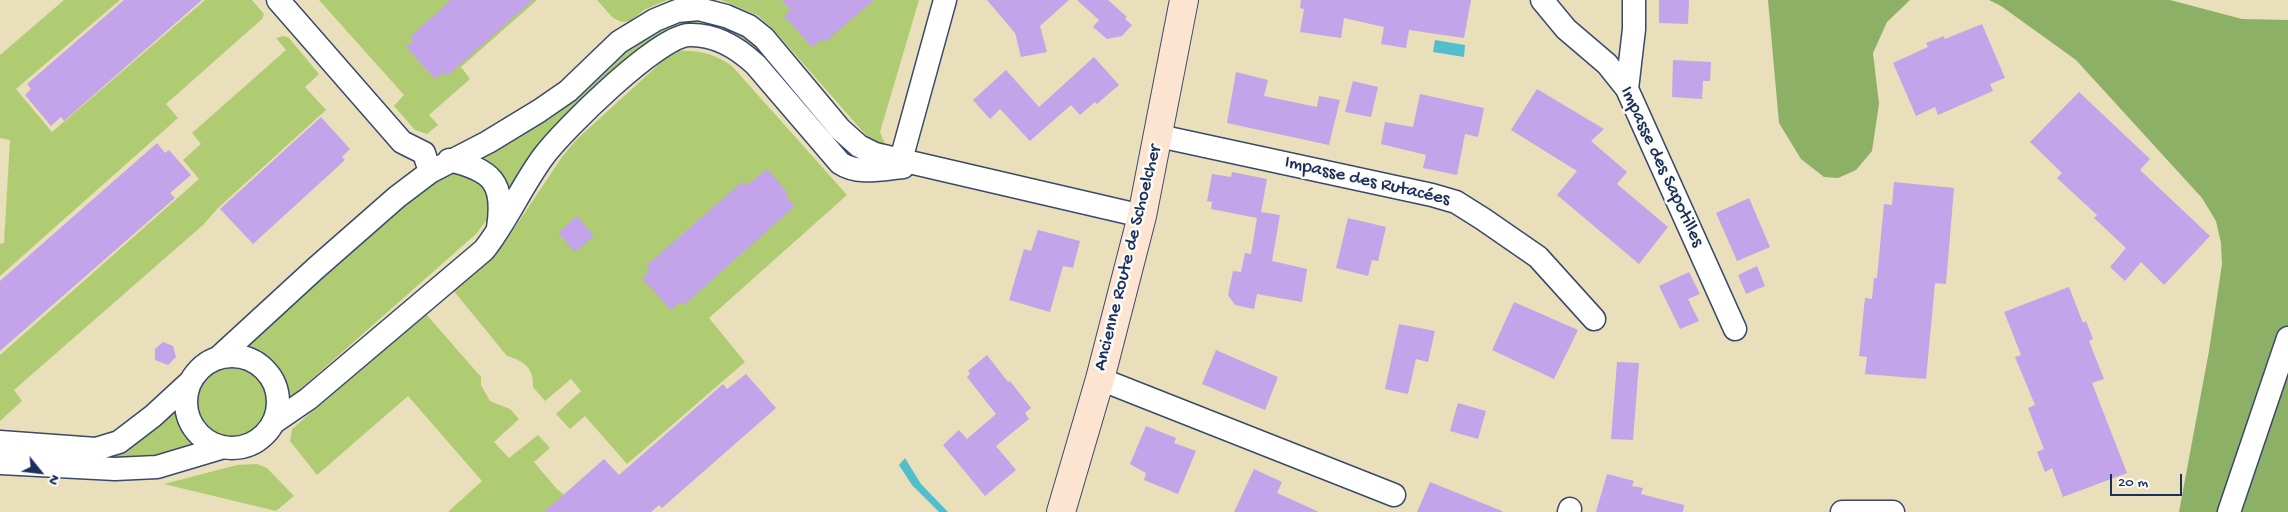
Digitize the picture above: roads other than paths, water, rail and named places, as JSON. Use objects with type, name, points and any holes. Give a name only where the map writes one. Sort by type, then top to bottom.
[{"type":"main road","name":"Ancienne Route de Schoelcher","points":[[1061,512],[1100,379],[1142,216],[1184,0]]},
{"type":"street","points":[[278,0],[402,142],[424,153],[430,172]]},
{"type":"street","points":[[899,163],[944,0]]},
{"type":"street","name":"Impasse des Sapotilles","points":[[1542,0],[1566,29],[1607,64],[1627,89],[1735,330]]},
{"type":"street","points":[[1627,89],[1634,29],[1634,0]]},
{"type":"street","points":[[218,358],[346,242],[430,172],[449,160],[488,142],[539,111],[568,91],[619,42],[654,20],[677,11],[700,9],[726,16],[749,26],[764,38],[840,129],[859,146],[875,154],[899,163],[922,165],[1142,216]]},
{"type":"street","points":[[273,423],[308,399],[484,250],[497,234],[543,157],[566,130],[603,94],[663,44],[687,35],[709,37],[744,53],[840,163],[849,168],[870,170],[899,163]]},
{"type":"street","name":"Impasse des Rutacées","points":[[1159,136],[1432,195],[1456,202],[1483,218],[1538,258],[1594,319]]},
{"type":"street","points":[[449,160],[477,168],[493,181],[500,194],[501,209],[497,234]]},
{"type":"street","points":[[2229,512],[2288,338]]},
{"type":"street","points":[[0,442],[96,449],[119,442],[153,416],[191,381],[207,363],[218,358],[233,356],[248,358],[262,366],[272,378],[277,393],[278,408],[273,423],[266,433],[255,442],[241,447],[224,447],[157,467],[115,469],[0,463]]},
{"type":"street","points":[[1100,379],[1394,495]]},
{"type":"street","points":[[191,381],[187,394],[187,408],[191,422],[199,434],[210,442],[224,447]]},
{"type":"street","points":[[1842,512],[1846,510],[1893,512]]},
{"type":"water","points":[[1435,40],[1465,45],[1464,57],[1433,52]]},
{"type":"water","points":[[905,458],[921,484],[948,512],[939,512],[912,485],[899,465]]}]
